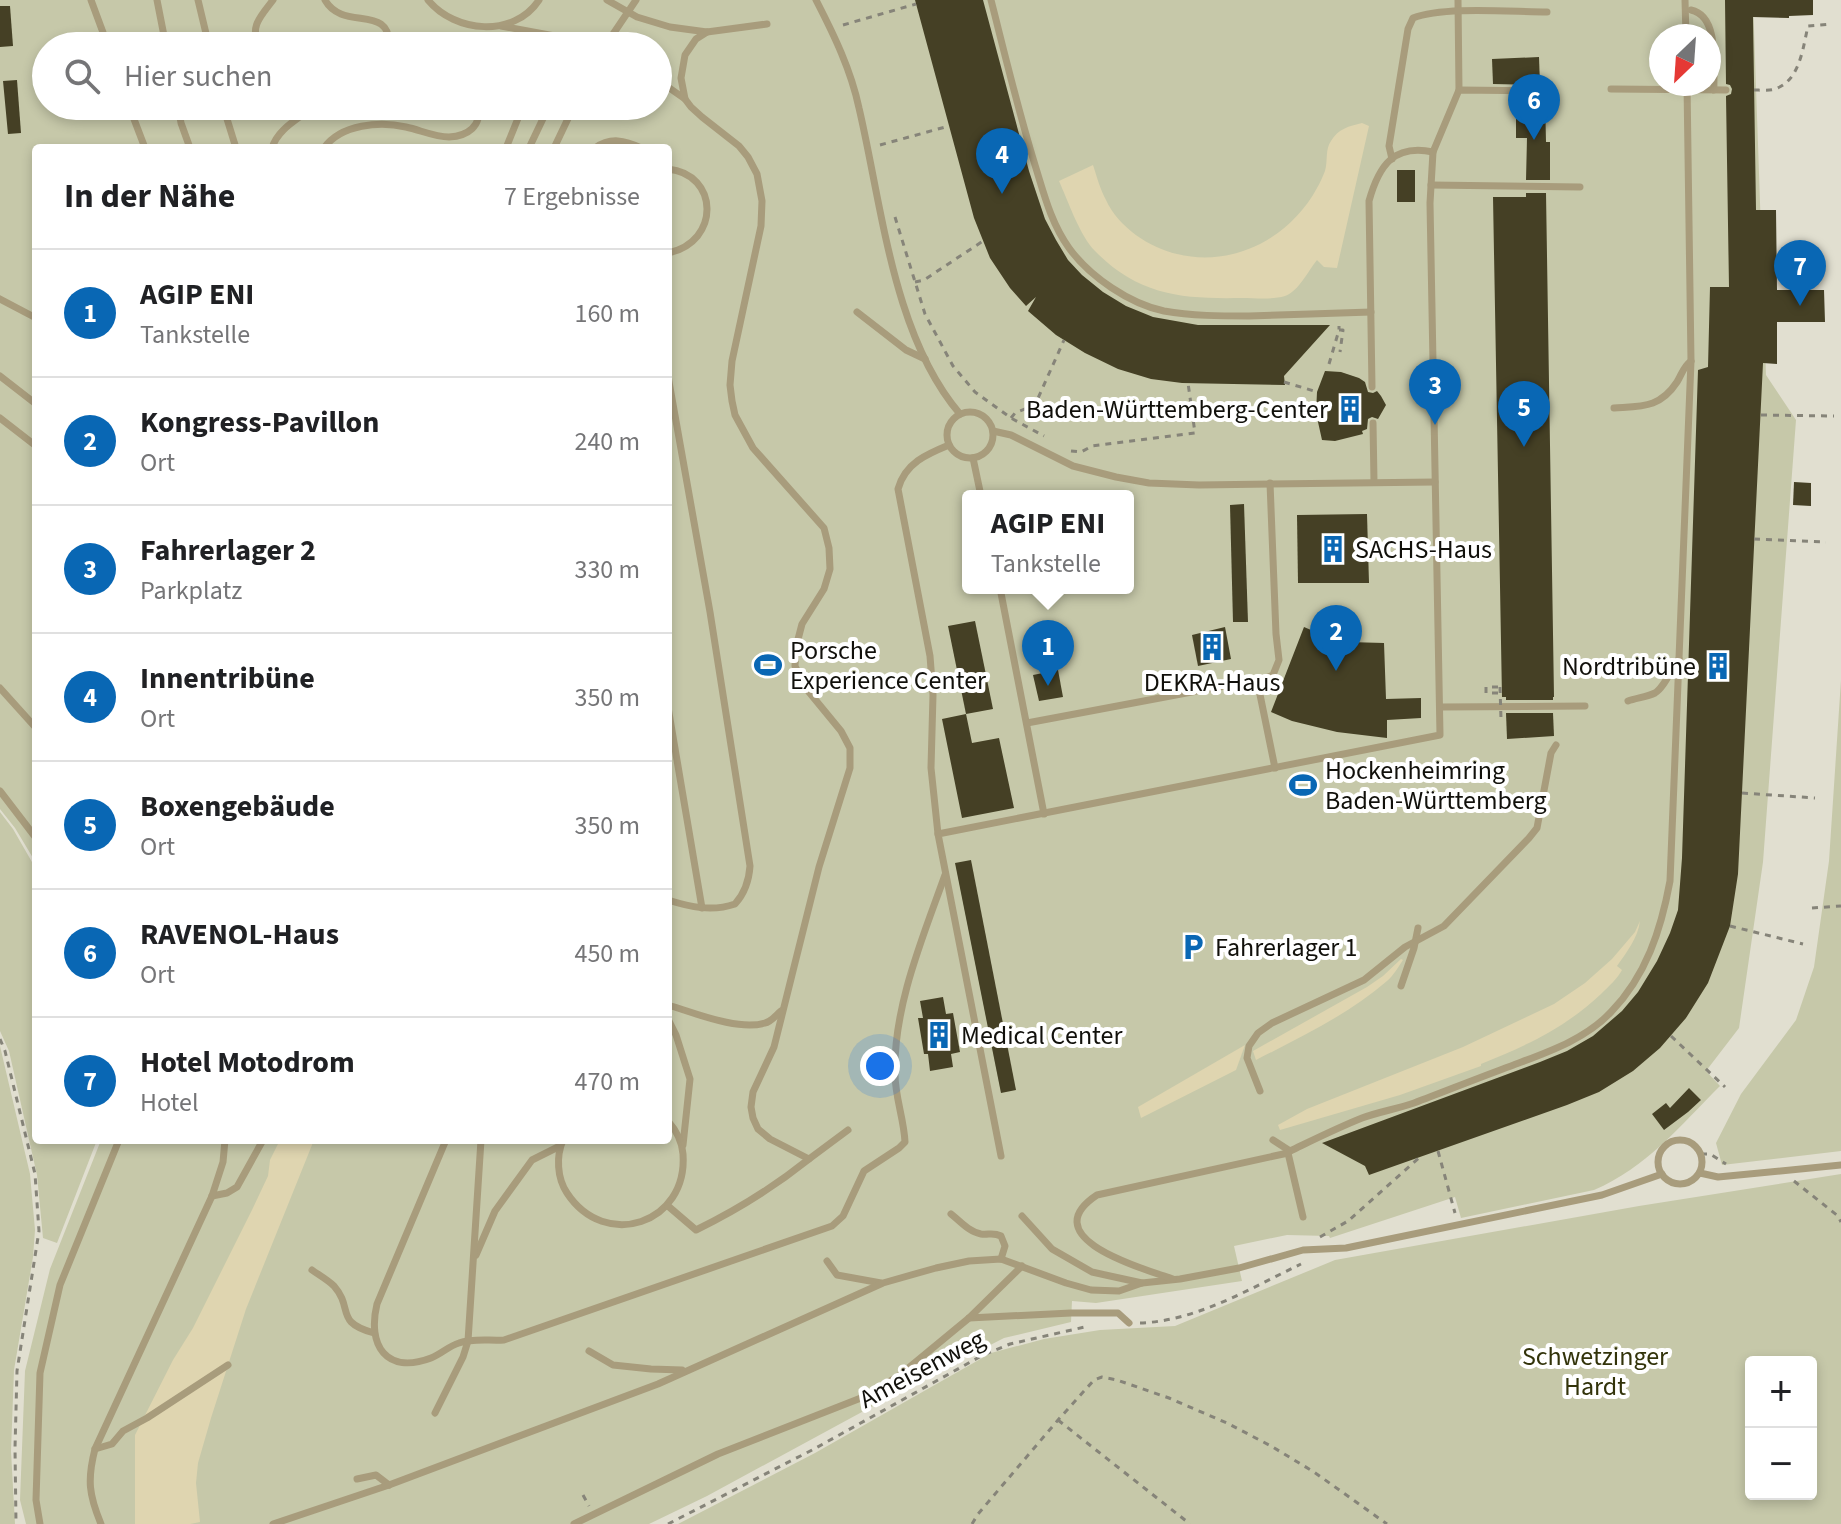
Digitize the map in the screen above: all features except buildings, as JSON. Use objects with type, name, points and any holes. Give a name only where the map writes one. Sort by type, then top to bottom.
[{"type":"lane","points":[[91,0],[103,32]]},
{"type":"lane","points":[[157,0],[163,32]]},
{"type":"lane","points":[[198,0],[206,32]]},
{"type":"lane","points":[[255,32],[257,22],[273,0]]},
{"type":"lane","points":[[325,0],[338,14],[372,19],[380,23],[386,32]]},
{"type":"lane","points":[[428,0],[446,16],[480,28],[514,22],[527,15],[539,0]]},
{"type":"lane","points":[[607,0],[627,12],[670,27],[707,32],[767,24]]},
{"type":"lane","points":[[614,32],[636,0]]},
{"type":"lane","points":[[816,0],[849,70],[890,256],[908,315],[925,359],[948,400],[960,414]]},
{"type":"lane","points":[[991,0],[1050,216],[1069,248],[1102,282],[1160,310],[1187,314],[1371,312]]},
{"type":"lane","points":[[1440,747],[1431,185],[1433,152],[1459,90],[1458,0]]},
{"type":"lane","points":[[1685,0],[1686,24]]},
{"type":"lane","points":[[1691,10],[1700,12],[1709,24]]},
{"type":"lane","points":[[1392,159],[1389,146],[1413,18],[1458,12],[1547,12]]},
{"type":"lane","points":[[498,26],[532,32]]},
{"type":"lane","points":[[685,99],[681,78],[685,55],[696,39],[707,32]]},
{"type":"lane","points":[[1611,89],[1649,88]]},
{"type":"lane","points":[[672,90],[739,146],[757,174],[761,226],[732,361],[730,385],[735,415],[753,448],[824,528],[829,548],[830,569],[824,589],[802,624],[795,666],[804,686],[841,731],[850,748],[850,768],[819,867],[774,1047],[753,1092],[751,1107],[758,1129],[770,1139],[809,1159]]},
{"type":"lane","points":[[1459,90],[1539,91]]},
{"type":"lane","points":[[1721,90],[1726,90]]},
{"type":"lane","points":[[1175,1280],[1100,1251],[1083,1236],[1078,1223],[1087,1202],[1097,1195],[1289,1152],[1362,1118],[1412,1103],[1564,1044],[1610,1014],[1643,969],[1661,926],[1670,881],[1691,361],[1687,96]]},
{"type":"lane","points":[[134,120],[143,144]]},
{"type":"lane","points":[[180,120],[189,144]]},
{"type":"lane","points":[[227,120],[235,144]]},
{"type":"lane","points":[[274,144],[279,134],[296,120]]},
{"type":"lane","points":[[328,144],[346,131],[397,125],[455,140],[476,127],[478,120]]},
{"type":"lane","points":[[508,144],[517,120]]},
{"type":"lane","points":[[531,144],[542,120]]},
{"type":"lane","points":[[556,144],[567,120]]},
{"type":"lane","points":[[600,144],[612,140],[634,144]]},
{"type":"lane","points":[[1372,387],[1369,201],[1376,182],[1392,159],[1402,151],[1433,152]]},
{"type":"lane","points":[[672,170],[687,175],[697,184],[707,208],[706,221],[700,234],[692,243],[672,252]]},
{"type":"lane","points":[[1431,185],[1580,187]]},
{"type":"lane","points":[[0,299],[32,316]]},
{"type":"lane","points":[[857,312],[906,350],[925,359]]},
{"type":"lane","points":[[1614,408],[1651,405],[1661,400],[1691,361]]},
{"type":"lane","points":[[0,376],[32,401]]},
{"type":"lane","points":[[672,398],[750,866],[746,888],[735,904],[715,909],[672,901]]},
{"type":"lane","points":[[976,413],[989,422],[993,431],[991,445],[980,456],[959,455],[949,445],[950,424],[960,414],[976,413]]},
{"type":"lane","points":[[0,418],[32,443]]},
{"type":"lane","points":[[1373,423],[1374,482]]},
{"type":"lane","points":[[993,431],[1011,435],[1073,466],[1149,483],[1435,482]]},
{"type":"lane","points":[[949,445],[922,456],[909,467],[898,489],[931,666],[932,782],[938,834],[1001,1156]]},
{"type":"lane","points":[[973,458],[980,490]]},
{"type":"lane","points":[[1027,723],[1273,675],[1279,660],[1270,483]]},
{"type":"lane","points":[[1001,594],[1044,814]]},
{"type":"lane","points":[[1628,701],[1655,693],[1680,657]]},
{"type":"lane","points":[[1257,680],[1275,768]]},
{"type":"lane","points":[[0,688],[32,724]]},
{"type":"lane","points":[[1440,707],[1585,706]]},
{"type":"lane","points":[[672,731],[702,908]]},
{"type":"lane","points":[[938,834],[1440,735]]},
{"type":"lane","points":[[1260,1091],[1247,1058],[1249,1046],[1258,1033],[1272,1023],[1364,980],[1405,947],[1444,926],[1537,828],[1551,753],[1556,745]]},
{"type":"lane","points":[[0,791],[32,833]]},
{"type":"lane","points":[[444,1144],[377,1304],[374,1333],[383,1352],[399,1361],[434,1357],[458,1343],[468,1341],[504,1340],[822,1230],[839,1221],[864,1171],[905,1142],[895,1071],[898,1026],[907,988],[946,873]]},
{"type":"lane","points":[[1401,986],[1418,928]]},
{"type":"lane","points":[[672,1006],[743,1025],[768,1023],[782,1010]]},
{"type":"lane","points":[[561,1144],[558,1168],[563,1188],[575,1206],[591,1218],[611,1225],[632,1225],[651,1218],[668,1206],[679,1188],[684,1168],[683,1147],[690,1079],[672,1027]]},
{"type":"lane","points":[[672,1126],[683,1147]]},
{"type":"lane","points":[[668,1206],[696,1230],[745,1205],[848,1130]]},
{"type":"lane","points":[[1680,1139],[1687,1140],[1698,1148],[1703,1160],[1700,1173],[1681,1184],[1667,1179],[1658,1161],[1663,1148],[1680,1139]]},
{"type":"lane","points":[[1273,1140],[1289,1152],[1303,1217]]},
{"type":"lane","points":[[40,1524],[36,1500],[40,1373],[60,1285],[117,1144]]},
{"type":"lane","points":[[101,1524],[89,1473],[95,1449],[212,1196],[223,1162],[225,1144]]},
{"type":"lane","points":[[212,1196],[237,1187],[261,1144]]},
{"type":"lane","points":[[435,1413],[468,1341],[481,1144]]},
{"type":"lane","points":[[472,1263],[495,1211],[532,1160],[559,1144]]},
{"type":"lane","points":[[1700,1173],[1718,1177],[1841,1165]]},
{"type":"lane","points":[[273,1524],[389,1485],[658,1384],[883,1283],[936,1268],[969,1261],[1001,1259],[1091,1290],[1119,1291],[1142,1283],[1239,1268],[1303,1250],[1346,1248],[1602,1195],[1662,1174]]},
{"type":"lane","points":[[951,1214],[969,1229],[983,1234],[994,1232],[1001,1236],[1005,1246],[1001,1259]]},
{"type":"lane","points":[[1022,1216],[1052,1249],[1092,1272],[1142,1283]]},
{"type":"lane","points":[[827,1261],[837,1275],[883,1283]]},
{"type":"lane","points":[[574,1524],[718,1454],[866,1396],[900,1375],[969,1318],[1022,1266]]},
{"type":"lane","points":[[312,1270],[333,1285],[353,1325],[374,1333]]},
{"type":"lane","points":[[969,1318],[1118,1313],[1129,1323]]},
{"type":"lane","points":[[589,1351],[613,1365],[688,1370]]},
{"type":"lane","points":[[95,1449],[112,1444],[123,1431],[228,1365]]},
{"type":"lane","points":[[357,1479],[376,1475],[389,1485]]},
{"type":"path","points":[[842,25],[916,4]]},
{"type":"path","points":[[1754,90],[1774,90],[1785,83],[1795,72],[1802,55],[1808,26],[1831,24]]},
{"type":"path","points":[[880,145],[949,126]]},
{"type":"path","points":[[894,214],[925,314],[953,366],[975,392],[1011,418],[1045,437]]},
{"type":"path","points":[[915,282],[924,280],[983,241]]},
{"type":"path","points":[[1339,330],[1343,330],[1340,352]]},
{"type":"path","points":[[1011,418],[1015,413],[1035,405],[1064,340]]},
{"type":"path","points":[[1284,382],[1314,391]]},
{"type":"path","points":[[1068,450],[1081,452],[1092,446],[1195,433],[1188,383]]},
{"type":"path","points":[[1761,415],[1834,416]]},
{"type":"path","points":[[1754,539],[1826,542]]},
{"type":"path","points":[[1498,693],[1486,693],[1486,687],[1500,687],[1501,719]]},
{"type":"path","points":[[1742,793],[1815,798]]},
{"type":"path","points":[[1812,908],[1841,906]]},
{"type":"path","points":[[1730,926],[1803,944]]},
{"type":"path","points":[[1671,1036],[1725,1087]]},
{"type":"path","points":[[0,1039],[35,1174],[39,1231],[17,1371],[16,1524]]},
{"type":"path","points":[[1438,1151],[1458,1225]]},
{"type":"path","points":[[1303,1250],[1328,1231],[1348,1221],[1420,1157]]},
{"type":"path","points":[[1788,1176],[1838,1216],[1841,1222]]},
{"type":"path","points":[[1129,1323],[1155,1322],[1196,1312],[1305,1262]]},
{"type":"path","name":"Ameisenweg","points":[[668,1524],[814,1449],[983,1355],[1010,1344],[1100,1324]]},
{"type":"path","points":[[972,1524],[1058,1420],[1094,1380],[1102,1377],[1169,1398],[1227,1423],[1314,1472],[1387,1524]]},
{"type":"path","points":[[1058,1420],[1190,1524]]},
{"type":"green space","name":"Hockenheimring Baden-Württemberg","points":[[0,0],[1753,0],[1766,375],[1796,420],[1763,862],[1739,1028],[1706,1071],[1720,1086],[1646,1158],[1613,1181],[1594,1190],[1461,1218],[1455,1197],[1330,1238],[1287,1235],[1234,1246],[1242,1281],[1096,1303],[1072,1301],[1071,1322],[1004,1338],[649,1524],[26,1524],[20,1500],[25,1371],[50,1269],[99,1144],[672,1144],[672,144],[32,144],[32,856],[0,809]]},
{"type":"green space","points":[[1841,680],[1841,1151],[1722,1165],[1716,1143],[1741,1094],[1796,1020],[1814,967],[1829,861]]},
{"type":"green space","points":[[0,812],[32,862],[32,1144],[95,1144],[57,1243],[43,1238],[37,1175],[9,1051],[0,1031]]},
{"type":"green space","points":[[0,1046],[30,1174],[35,1230],[14,1370],[11,1451],[15,1524],[0,1524]]},
{"type":"green space","name":"Schwetzinger Hardt","points":[[1841,1174],[1841,1524],[678,1524],[815,1453],[991,1353],[1044,1339],[1100,1330],[1175,1326],[1335,1260]]},
{"type":"sand","points":[[1362,123],[1369,126],[1337,268],[1324,267],[1317,260],[1295,290],[1280,297],[1200,297],[1145,286],[1112,266],[1090,245],[1079,228],[1059,181],[1093,165],[1111,210],[1136,235],[1156,247],[1177,254],[1219,257],[1258,245],[1292,221],[1306,206],[1319,184],[1325,171],[1329,144],[1334,137],[1344,129]]},
{"type":"sand","points":[[1640,921],[1628,951],[1617,966],[1622,970],[1615,979],[1587,1007],[1544,1035],[1481,1066],[1400,1095],[1280,1130],[1278,1125],[1307,1109],[1463,1047],[1554,1004],[1585,983],[1612,959],[1635,932]]},
{"type":"sand","points":[[1401,959],[1389,979],[1357,1004],[1256,1060],[1253,1051],[1367,987]]},
{"type":"sand","points":[[1245,1045],[1236,1070],[1141,1118],[1138,1107]]},
{"type":"sand","points":[[278,1144],[312,1144],[246,1309],[211,1418],[198,1463],[196,1483],[200,1522],[135,1524],[135,1435],[252,1210],[268,1176],[270,1160]]},
{"type":"place","name":"RAVENOL-Haus","points":[[1534,140]]},
{"type":"place","name":"Innentribüne","points":[[1002,194]]},
{"type":"place","name":"Hotel Motodrom","points":[[1800,306]]},
{"type":"place","name":"Baden-Württemberg-Center","points":[[1350,409]]},
{"type":"place","name":"Fahrerlager 2","points":[[1435,425]]},
{"type":"place","name":"Boxengebäude","points":[[1524,447]]},
{"type":"place","name":"SACHS-Haus","points":[[1333,549]]},
{"type":"place","name":"DEKRA-Haus","points":[[1212,647]]},
{"type":"place","name":"Porsche Experience Center","points":[[768,665]]},
{"type":"place","name":"Nordtribüne","points":[[1718,666]]},
{"type":"place","name":"Kongress-Pavillon","points":[[1336,671]]},
{"type":"place","name":"AGIP ENI","points":[[1048,686]]},
{"type":"place","name":"Hockenheimring Baden-Württemberg","points":[[1303,785]]},
{"type":"place","name":"Fahrerlager 1","points":[[1193,947]]},
{"type":"place","name":"Medical Center","points":[[939,1035]]}]
